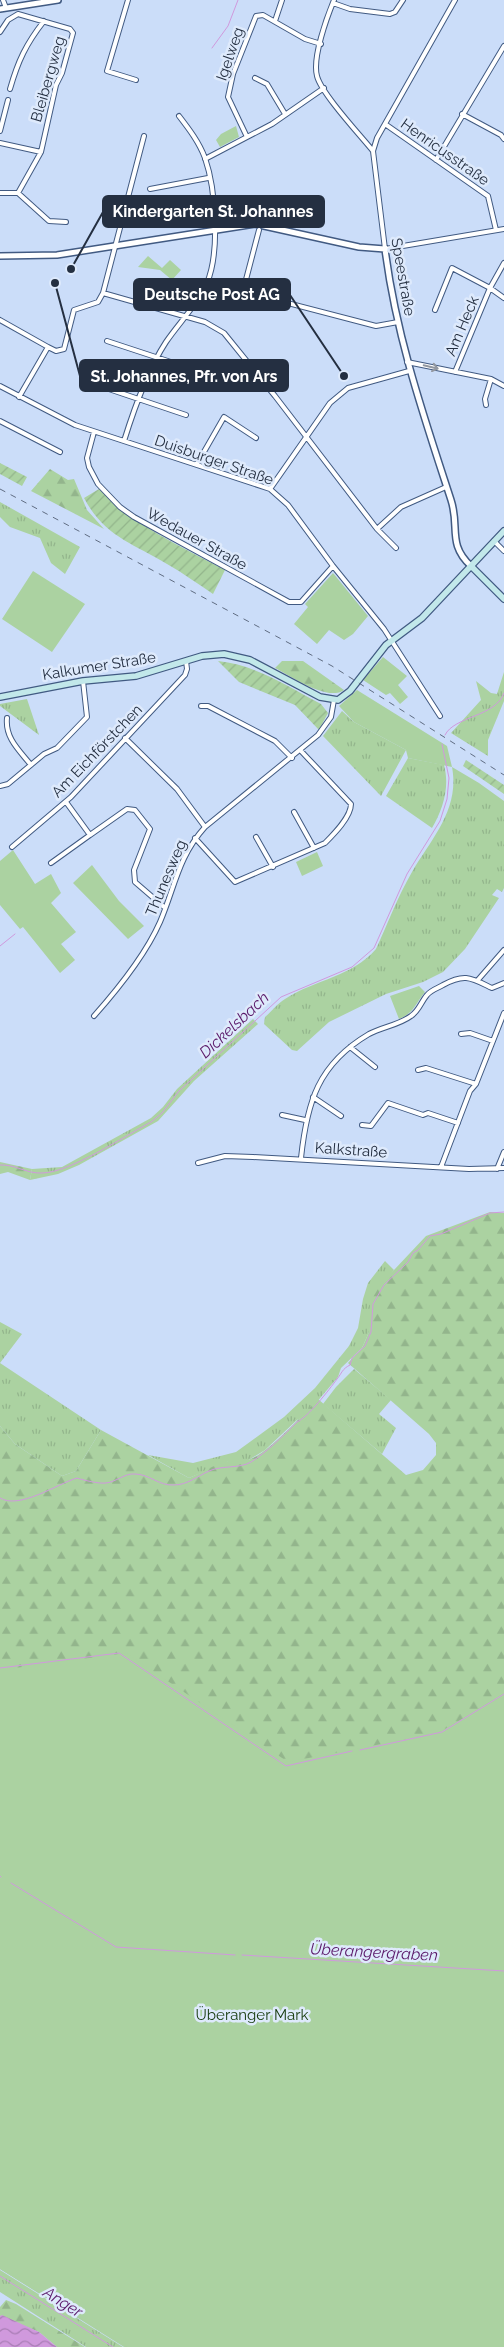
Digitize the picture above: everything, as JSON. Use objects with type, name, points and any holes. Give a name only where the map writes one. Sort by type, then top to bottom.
[{"type":"main road","points":[[337,699],[350,691],[392,640],[422,618],[504,531]]},
{"type":"main road","points":[[471,566],[504,598]]},
{"type":"main road","name":"Kalkumer Straße","points":[[0,697],[83,681],[136,676],[214,654],[242,657],[320,697],[337,699]]},
{"type":"street","points":[[3,0],[6,8]]},
{"type":"street","points":[[0,9],[58,0]]},
{"type":"street","points":[[128,0],[107,71],[136,80]]},
{"type":"street","points":[[275,21],[282,0]]},
{"type":"street","points":[[403,0],[394,12],[390,14],[350,9],[333,2],[321,44],[317,75],[324,88],[373,150],[385,124],[455,0]]},
{"type":"street","name":"Bleibergweg","points":[[0,32],[8,20],[18,14],[70,29],[73,33],[62,73],[56,85],[41,152],[18,193]]},
{"type":"street","name":"Igelweg","points":[[247,137],[228,97],[233,74],[256,16],[263,15],[305,39],[321,44]]},
{"type":"street","points":[[10,89],[18,61],[29,40],[44,21]]},
{"type":"street","points":[[436,160],[504,46]]},
{"type":"street","points":[[255,78],[266,84],[285,114]]},
{"type":"street","points":[[205,160],[247,137],[324,88]]},
{"type":"street","points":[[0,131],[8,100]]},
{"type":"street","points":[[462,114],[502,137],[504,130]]},
{"type":"street","points":[[124,441],[157,356],[187,316],[207,282],[215,249],[215,229],[205,160],[197,140],[179,116]]},
{"type":"street","name":"Henricusstraße","points":[[385,124],[488,196],[496,230]]},
{"type":"street","points":[[0,320],[56,351],[64,349],[74,310],[98,302],[103,293],[144,136]]},
{"type":"street","points":[[0,143],[41,152]]},
{"type":"street","name":"Speestraße","points":[[373,150],[385,249],[409,371],[456,519],[456,546],[460,555],[471,566]]},
{"type":"street","points":[[150,189],[208,178]]},
{"type":"street","points":[[0,193],[18,193],[49,221],[66,222]]},
{"type":"street","points":[[0,256],[57,255],[215,229],[260,224],[359,247],[385,249],[504,229]]},
{"type":"street","points":[[243,291],[259,230]]},
{"type":"street","name":"Am Heck","points":[[455,372],[490,288],[504,263]]},
{"type":"street","points":[[434,310],[452,268],[490,288],[504,298]]},
{"type":"street","points":[[207,282],[376,326],[398,322]]},
{"type":"street","points":[[103,293],[187,316],[205,322],[224,333],[377,529],[396,548]]},
{"type":"street","points":[[107,341],[157,356],[205,377]]},
{"type":"street","points":[[19,397],[48,347]]},
{"type":"street","points":[[407,362],[491,379],[504,386]]},
{"type":"street","points":[[270,489],[330,403],[348,388],[409,371]]},
{"type":"street","points":[[486,405],[485,398],[491,379]]},
{"type":"street","points":[[94,384],[186,415]]},
{"type":"street","name":"Duisburger Straße","points":[[0,386],[62,420],[270,489],[288,505],[333,566],[392,640],[440,716]]},
{"type":"street","points":[[197,464],[224,417],[256,438]]},
{"type":"street","points":[[0,421],[60,452]]},
{"type":"street","name":"Wedauer Straße","points":[[94,432],[87,458],[89,467],[98,484],[134,517],[288,602],[301,602],[333,566]]},
{"type":"street","points":[[377,529],[401,507],[446,486]]},
{"type":"street","points":[[494,541],[504,551]]},
{"type":"street","name":"Am Eichförstchen","points":[[12,847],[66,802],[185,675],[186,661]]},
{"type":"street","points":[[0,786],[8,784],[31,765],[57,748],[87,717],[83,681]]},
{"type":"street","name":"Thunesweg","points":[[94,1016],[150,940],[160,922],[187,849],[194,838],[205,827],[301,751],[328,722],[337,699]]},
{"type":"street","points":[[201,706],[208,706],[275,741],[292,758]]},
{"type":"street","points":[[6,718],[10,739],[31,765]]},
{"type":"street","points":[[125,738],[177,789],[205,827]]},
{"type":"street","points":[[194,838],[235,882],[314,848],[334,834],[351,807],[349,801],[301,751]]},
{"type":"street","points":[[66,802],[90,834]]},
{"type":"street","points":[[51,862],[127,808],[135,810],[150,829],[134,870],[135,882],[164,908]]},
{"type":"street","points":[[294,812],[314,848]]},
{"type":"street","points":[[256,837],[273,867]]},
{"type":"street","points":[[477,981],[504,950]]},
{"type":"street","points":[[300,1158],[305,1120],[313,1097],[331,1065],[350,1047],[371,1033],[412,1016],[429,993],[456,978],[467,977],[492,988],[504,984]]},
{"type":"street","points":[[441,1167],[470,1091],[476,1084],[504,1013]]},
{"type":"street","points":[[461,1034],[470,1033],[493,1041]]},
{"type":"street","points":[[350,1047],[374,1066]]},
{"type":"street","points":[[418,1070],[426,1068],[476,1084]]},
{"type":"street","points":[[313,1097],[341,1116]]},
{"type":"street","points":[[362,1125],[371,1126],[388,1103],[423,1115],[428,1113],[458,1123]]},
{"type":"street","points":[[282,1115],[305,1120]]},
{"type":"street","points":[[497,1169],[504,1152]]},
{"type":"street","name":"Kalkstraße","points":[[198,1163],[225,1156],[300,1158],[441,1167],[504,1168]]},
{"type":"green space","points":[[236,126],[239,137],[220,147],[216,140],[221,134]]},
{"type":"green space","points":[[148,256],[162,268],[170,260],[181,270],[172,280],[160,270],[138,267]]},
{"type":"green space","points":[[0,463],[27,477],[22,486],[0,474]]},
{"type":"green space","points":[[50,469],[68,480],[74,479],[87,510],[104,529],[31,491]]},
{"type":"green space","points":[[99,489],[143,525],[225,570],[213,594],[179,571],[120,537],[100,521],[84,498]]},
{"type":"green space","points":[[0,502],[80,547],[65,574],[51,563],[40,538],[10,527],[0,517]]},
{"type":"green space","points":[[33,571],[85,604],[52,652],[2,619]]},
{"type":"green space","points":[[333,573],[368,616],[353,634],[344,640],[329,630],[317,644],[294,624],[308,607],[305,604]]},
{"type":"green space","points":[[383,657],[407,676],[398,685],[408,697],[400,704],[390,693],[386,695],[363,680]]},
{"type":"green space","points":[[218,661],[232,663],[258,672],[321,704],[328,713],[319,730],[295,705],[239,682]]},
{"type":"green space","points":[[282,661],[303,661],[344,690],[337,693],[328,693],[309,686],[275,668]]},
{"type":"green space","points":[[504,672],[504,701],[488,740],[488,756],[451,733],[481,700],[476,681],[491,693],[497,694]]},
{"type":"green space","points":[[357,690],[447,746],[452,767],[408,758],[406,750],[354,722],[339,706]]},
{"type":"green space","points":[[27,699],[39,735],[0,706],[0,704]]},
{"type":"green space","points":[[342,711],[354,722],[406,750],[381,796],[323,736]]},
{"type":"green space","points":[[408,758],[444,765],[446,790],[432,828],[386,796]]},
{"type":"green space","points":[[466,760],[504,785],[504,794],[463,766]]},
{"type":"green space","points":[[452,767],[504,801],[504,888],[502,892],[497,889],[492,895],[499,898],[465,949],[443,972],[423,982],[386,994],[329,1022],[297,1051],[292,1050],[264,1024],[265,1017],[285,999],[356,966],[376,949],[407,881],[436,835],[448,810],[452,796]]},
{"type":"green space","points":[[13,850],[35,884],[51,874],[61,893],[51,903],[76,932],[61,944],[75,960],[60,973],[23,927],[20,929],[0,905],[0,861]]},
{"type":"green space","points":[[317,852],[323,866],[302,876],[296,862]]},
{"type":"green space","points":[[92,865],[119,901],[144,926],[128,939],[73,883]]},
{"type":"green space","points":[[419,986],[425,992],[411,1011],[399,1019],[390,996]]},
{"type":"green space","points":[[253,1019],[258,1024],[194,1081],[158,1121],[79,1165],[58,1174],[30,1180],[32,1169],[62,1167],[151,1118],[163,1107],[177,1089]]},
{"type":"green space","points":[[0,1162],[32,1169],[30,1180],[8,1172],[0,1174]]},
{"type":"green space","name":"Überanger Mark","points":[[490,1212],[504,1213],[504,2347],[124,2347],[0,2269],[0,1426],[15,1444],[62,1476],[76,1471],[101,1430],[189,1478],[223,1462],[246,1461],[256,1456],[285,1433],[318,1399],[406,1475],[423,1470],[436,1455],[436,1443],[429,1434],[348,1363],[362,1348],[369,1332],[370,1302],[381,1284],[394,1270],[426,1236]]},
{"type":"green space","points":[[385,1261],[394,1270],[377,1293],[369,1332],[362,1348],[341,1368],[338,1377],[305,1416],[297,1420],[265,1450],[247,1461],[229,1461],[189,1478],[148,1455],[193,1463],[236,1452],[284,1417],[315,1388],[349,1346],[358,1328],[368,1283]]},
{"type":"green space","points":[[0,1322],[22,1334],[0,1363]]},
{"type":"green space","points":[[0,1363],[101,1430],[76,1471],[62,1476],[15,1444],[0,1426]]},
{"type":"green space","points":[[354,1369],[391,1400],[379,1414],[396,1428],[382,1454],[323,1404],[336,1387]]},
{"type":"green space","name":"Überanger Mark","points":[[126,1653],[288,1762],[438,1733],[504,1694],[504,2347],[127,2347],[0,2269],[0,1670]]},
{"type":"green space","points":[[0,2270],[123,2347],[86,2347],[0,2292]]},
{"type":"green space","points":[[6,2300],[16,2304],[85,2347],[57,2347],[39,2332],[0,2316],[0,2307]]},
{"type":"water","points":[[2,2315],[39,2332],[57,2347],[0,2347],[0,2316]]},
{"type":"waterway","points":[[212,48],[228,26],[238,0]]},
{"type":"waterway","name":"Dickelsbach","points":[[445,735],[457,724],[493,707],[500,701],[504,693]]},
{"type":"waterway","name":"Dickelsbach","points":[[0,1165],[37,1173],[53,1171],[81,1161],[151,1122],[162,1113],[179,1091],[281,997],[352,967],[374,948],[407,874],[440,821],[447,799],[449,778],[442,744]]},
{"type":"waterway","points":[[0,946],[15,934]]},
{"type":"waterway","points":[[0,1498],[8,1501],[27,1499],[77,1478],[106,1483],[135,1474],[164,1484],[179,1485],[214,1469],[241,1466],[251,1462],[269,1449],[307,1415],[350,1365],[352,1358],[365,1346],[371,1332],[373,1304],[384,1285],[408,1262],[413,1253],[430,1236],[441,1234],[490,1213],[504,1212]]},
{"type":"waterway","points":[[0,1668],[119,1653],[286,1766],[352,1751]]},
{"type":"waterway","points":[[360,1750],[442,1732],[504,1694]]},
{"type":"waterway","name":"Überangergraben","points":[[11,1883],[116,1947],[235,1955]]},
{"type":"waterway","name":"Überangergraben","points":[[242,1955],[504,1971]]},
{"type":"waterway","name":"Anger","points":[[0,2276],[113,2347]]},
{"type":"railway","points":[[0,489],[332,666],[504,775]]},
{"type":"place","name":"Kindergarten St. Johannes","points":[[71,269]]},
{"type":"place","name":"St. Johannes, Pfr. von Ars","points":[[55,283]]},
{"type":"place","name":"Deutsche Post AG","points":[[344,376]]}]
